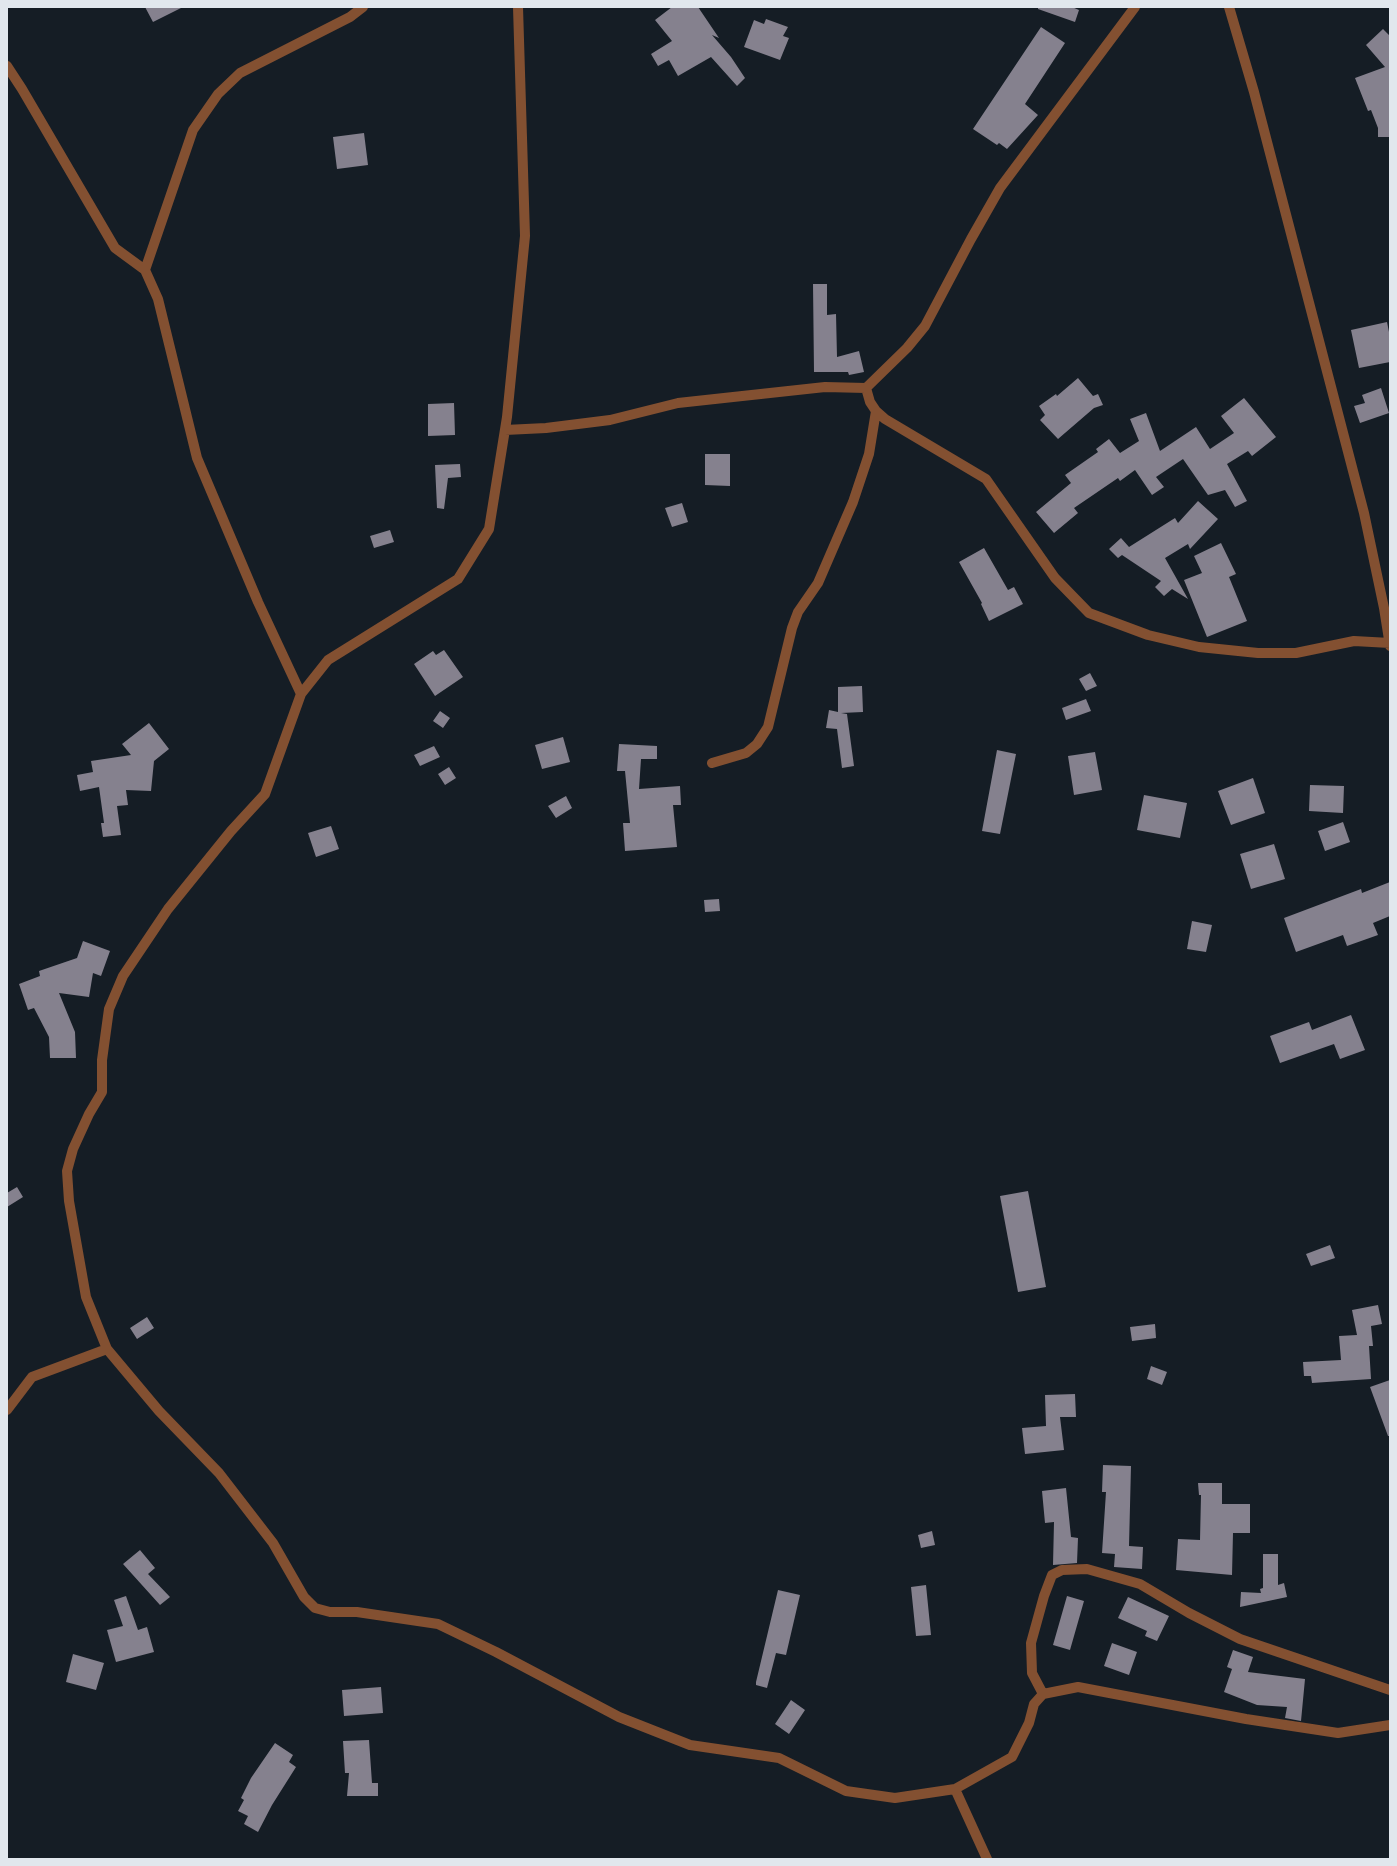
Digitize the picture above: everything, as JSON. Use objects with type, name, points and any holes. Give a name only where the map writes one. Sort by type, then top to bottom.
[{"type":"street","points":[[145,270],[193,130],[218,94],[240,73],[350,17],[363,7]]},
{"type":"street","points":[[518,7],[526,236],[505,430],[489,529],[458,579],[328,660],[301,694],[265,794],[231,831],[168,909],[123,976],[110,1009],[102,1060],[102,1092],[89,1114],[76,1142],[67,1171],[69,1201],[86,1297],[107,1349],[159,1411],[219,1473],[273,1543],[304,1597],[315,1608],[330,1612],[357,1612],[438,1624],[496,1652],[619,1717],[690,1745],[779,1758],[846,1791],[895,1798],[955,1789],[1012,1757],[1030,1723],[1034,1704],[1043,1694],[1078,1687],[1246,1719],[1338,1732],[1390,1725]]},
{"type":"street","points":[[505,430],[546,428],[610,420],[678,403],[825,387],[866,388],[907,348],[925,326],[1000,188],[1135,7]]},
{"type":"street","points":[[866,388],[870,402],[876,411],[885,419],[986,479],[1055,578],[1089,613],[1148,635],[1199,647],[1258,653],[1296,653],[1354,641],[1390,644],[1364,514],[1254,92],[1229,7]]},
{"type":"street","points":[[7,66],[30,102],[115,248],[145,270],[158,299],[198,458],[258,602],[301,694]]},
{"type":"street","points":[[712,763],[746,753],[757,744],[768,727],[792,628],[798,612],[818,583],[854,502],[869,454],[876,411]]},
{"type":"street","points":[[7,1410],[32,1377],[107,1349]]},
{"type":"street","points":[[1043,1694],[1032,1673],[1031,1643],[1044,1596],[1052,1575],[1062,1570],[1087,1569],[1140,1584],[1189,1613],[1240,1639],[1390,1690]]},
{"type":"street","points":[[955,1789],[986,1859]]},
{"type":"building","points":[[145,7],[183,7],[153,22]]},
{"type":"building","points":[[672,7],[698,7],[719,38],[712,35],[731,57],[745,78],[737,86],[711,57],[678,76],[669,60],[658,66],[651,54],[672,41],[655,20]]},
{"type":"building","points":[[1038,7],[1072,7],[1079,10],[1075,22],[1038,9]]},
{"type":"building","points":[[766,19],[788,27],[783,36],[789,38],[780,60],[744,47],[754,20],[764,24]]},
{"type":"building","points":[[1041,27],[1065,43],[1025,104],[1038,115],[1007,149],[999,143],[997,145],[973,129]]},
{"type":"building","points":[[1383,29],[1390,36],[1390,137],[1378,137],[1378,128],[1371,110],[1368,111],[1355,78],[1385,67],[1366,45]]},
{"type":"building","points":[[364,133],[368,165],[337,169],[333,137]]},
{"type":"building","points":[[813,284],[827,284],[827,315],[836,314],[837,357],[859,351],[864,372],[849,375],[848,372],[814,372]]},
{"type":"building","points":[[1387,322],[1390,337],[1390,362],[1359,368],[1351,330]]},
{"type":"building","points":[[1078,378],[1093,396],[1098,394],[1103,405],[1094,408],[1058,439],[1040,420],[1045,415],[1039,406],[1056,394],[1057,396]]},
{"type":"building","points":[[1381,388],[1389,413],[1360,423],[1354,406],[1365,403],[1362,395]]},
{"type":"building","points":[[1244,398],[1276,437],[1252,456],[1248,451],[1227,464],[1247,501],[1235,507],[1225,490],[1208,495],[1183,459],[1156,477],[1164,487],[1152,495],[1135,470],[1120,481],[1118,478],[1074,508],[1078,513],[1054,533],[1036,512],[1071,483],[1065,475],[1098,452],[1096,449],[1109,439],[1120,453],[1139,441],[1130,419],[1146,413],[1160,451],[1196,427],[1210,449],[1234,433],[1221,416]]},
{"type":"building","points":[[454,403],[455,435],[428,436],[428,404]]},
{"type":"building","points":[[705,454],[730,454],[730,486],[705,485]]},
{"type":"building","points":[[460,464],[461,477],[448,478],[444,509],[437,508],[435,465]]},
{"type":"building","points":[[1198,501],[1218,519],[1190,549],[1188,544],[1165,558],[1188,599],[1172,589],[1164,596],[1155,587],[1161,581],[1122,555],[1118,558],[1109,549],[1121,538],[1129,547],[1175,518],[1178,523]]},
{"type":"building","points":[[682,503],[688,522],[672,527],[665,508]]},
{"type":"building","points":[[390,530],[394,542],[374,548],[370,536]]},
{"type":"building","points":[[1221,543],[1236,574],[1229,577],[1247,621],[1207,637],[1184,580],[1202,573],[1194,556]]},
{"type":"building","points":[[984,548],[1008,590],[1014,587],[1023,604],[989,621],[981,604],[982,603],[959,562]]},
{"type":"building","points":[[444,650],[463,677],[435,696],[414,664],[433,651],[436,655]]},
{"type":"building","points":[[1090,673],[1097,686],[1086,691],[1079,679]]},
{"type":"building","points":[[862,686],[863,712],[841,713],[847,714],[854,766],[842,768],[837,729],[826,728],[829,710],[838,712],[838,687]]},
{"type":"building","points":[[1086,699],[1091,711],[1066,720],[1062,708]]},
{"type":"building","points":[[440,711],[450,718],[443,728],[433,721]]},
{"type":"building","points":[[149,723],[169,749],[154,761],[151,791],[126,790],[128,805],[117,806],[121,835],[103,837],[101,823],[104,823],[99,787],[80,791],[77,775],[93,772],[91,761],[131,755],[122,744]]},
{"type":"building","points":[[563,737],[570,762],[542,769],[535,745]]},
{"type":"building","points":[[619,744],[657,746],[657,759],[641,759],[639,789],[680,786],[681,805],[673,805],[677,847],[625,851],[623,823],[630,823],[625,771],[617,771]]},
{"type":"building","points":[[434,746],[440,757],[420,766],[414,755]]},
{"type":"building","points":[[997,750],[1016,754],[1000,834],[982,831]]},
{"type":"building","points":[[1095,752],[1102,790],[1074,795],[1068,756]]},
{"type":"building","points":[[449,767],[456,778],[445,785],[438,774]]},
{"type":"building","points":[[1253,778],[1265,813],[1231,825],[1218,791]]},
{"type":"building","points":[[1310,785],[1344,786],[1343,813],[1309,811]]},
{"type":"building","points":[[1144,795],[1187,803],[1180,838],[1137,830]]},
{"type":"building","points":[[566,796],[572,808],[556,818],[548,806]]},
{"type":"building","points":[[1343,822],[1350,842],[1325,851],[1318,831]]},
{"type":"building","points":[[331,826],[339,849],[316,857],[308,833]]},
{"type":"building","points":[[1274,844],[1285,879],[1251,889],[1240,854]]},
{"type":"building","points":[[1390,882],[1390,916],[1373,923],[1378,935],[1347,946],[1343,935],[1296,952],[1284,918],[1361,889],[1362,893]]},
{"type":"building","points":[[719,899],[720,911],[705,912],[704,900]]},
{"type":"building","points":[[1192,921],[1212,925],[1206,952],[1187,949]]},
{"type":"building","points":[[83,941],[110,951],[101,976],[93,973],[89,997],[59,993],[75,1032],[76,1058],[50,1058],[49,1037],[34,1008],[28,1010],[19,984],[40,976],[39,971],[77,958]]},
{"type":"building","points":[[1351,1015],[1365,1050],[1340,1059],[1334,1044],[1280,1063],[1270,1036],[1309,1022],[1312,1030]]},
{"type":"building","points":[[17,1187],[23,1197],[7,1207],[7,1193]]},
{"type":"building","points":[[1028,1191],[1046,1287],[1018,1292],[1000,1196]]},
{"type":"building","points":[[1330,1245],[1335,1258],[1311,1266],[1306,1254]]},
{"type":"building","points":[[1378,1305],[1382,1324],[1371,1326],[1373,1346],[1369,1346],[1371,1379],[1312,1383],[1311,1376],[1304,1376],[1303,1362],[1341,1360],[1339,1336],[1357,1335],[1352,1310]]},
{"type":"building","points":[[147,1317],[154,1328],[137,1339],[130,1328]]},
{"type":"building","points":[[1155,1324],[1156,1338],[1132,1341],[1130,1327]]},
{"type":"building","points":[[1151,1366],[1167,1372],[1162,1385],[1147,1379]]},
{"type":"building","points":[[1390,1380],[1390,1436],[1388,1436],[1370,1387]]},
{"type":"building","points":[[1075,1394],[1076,1417],[1060,1417],[1064,1450],[1025,1454],[1022,1428],[1046,1426],[1045,1395]]},
{"type":"building","points":[[1103,1465],[1131,1466],[1129,1546],[1143,1547],[1142,1569],[1114,1567],[1115,1554],[1102,1553],[1106,1492],[1102,1492]]},
{"type":"building","points":[[1198,1483],[1222,1483],[1222,1504],[1250,1504],[1250,1533],[1233,1533],[1232,1575],[1176,1570],[1178,1539],[1200,1540],[1201,1495],[1199,1495]]},
{"type":"building","points":[[1066,1488],[1071,1537],[1078,1538],[1077,1563],[1053,1565],[1054,1522],[1045,1523],[1042,1491]]},
{"type":"building","points":[[932,1531],[935,1545],[921,1548],[918,1535]]},
{"type":"building","points":[[140,1550],[155,1568],[148,1574],[170,1597],[160,1605],[123,1564]]},
{"type":"building","points":[[1263,1554],[1278,1554],[1278,1585],[1284,1583],[1287,1597],[1240,1607],[1241,1592],[1261,1593],[1260,1589],[1263,1588]]},
{"type":"building","points":[[926,1585],[931,1635],[916,1636],[911,1587]]},
{"type":"building","points":[[778,1590],[800,1595],[786,1655],[776,1653],[767,1688],[756,1685],[756,1682]]},
{"type":"building","points":[[126,1596],[138,1630],[147,1627],[154,1652],[116,1662],[107,1630],[123,1626],[114,1600]]},
{"type":"building","points":[[1067,1596],[1084,1601],[1070,1650],[1053,1645]]},
{"type":"building","points":[[1128,1597],[1169,1616],[1157,1641],[1145,1636],[1147,1631],[1118,1618]]},
{"type":"building","points":[[1112,1643],[1137,1652],[1129,1675],[1104,1666]]},
{"type":"building","points":[[1233,1650],[1253,1657],[1248,1672],[1305,1679],[1301,1721],[1285,1718],[1287,1707],[1257,1705],[1224,1692],[1232,1669],[1227,1667]]},
{"type":"building","points":[[73,1654],[104,1663],[96,1690],[66,1682]]},
{"type":"building","points":[[381,1687],[383,1713],[344,1716],[342,1690]]},
{"type":"building","points":[[791,1700],[805,1710],[789,1734],[775,1724]]},
{"type":"building","points":[[369,1740],[372,1783],[378,1783],[378,1796],[347,1796],[349,1773],[345,1773],[343,1741]]},
{"type":"building","points":[[275,1743],[293,1755],[289,1762],[296,1767],[272,1805],[258,1832],[244,1824],[248,1816],[238,1811],[244,1800],[241,1798],[251,1778]]}]
